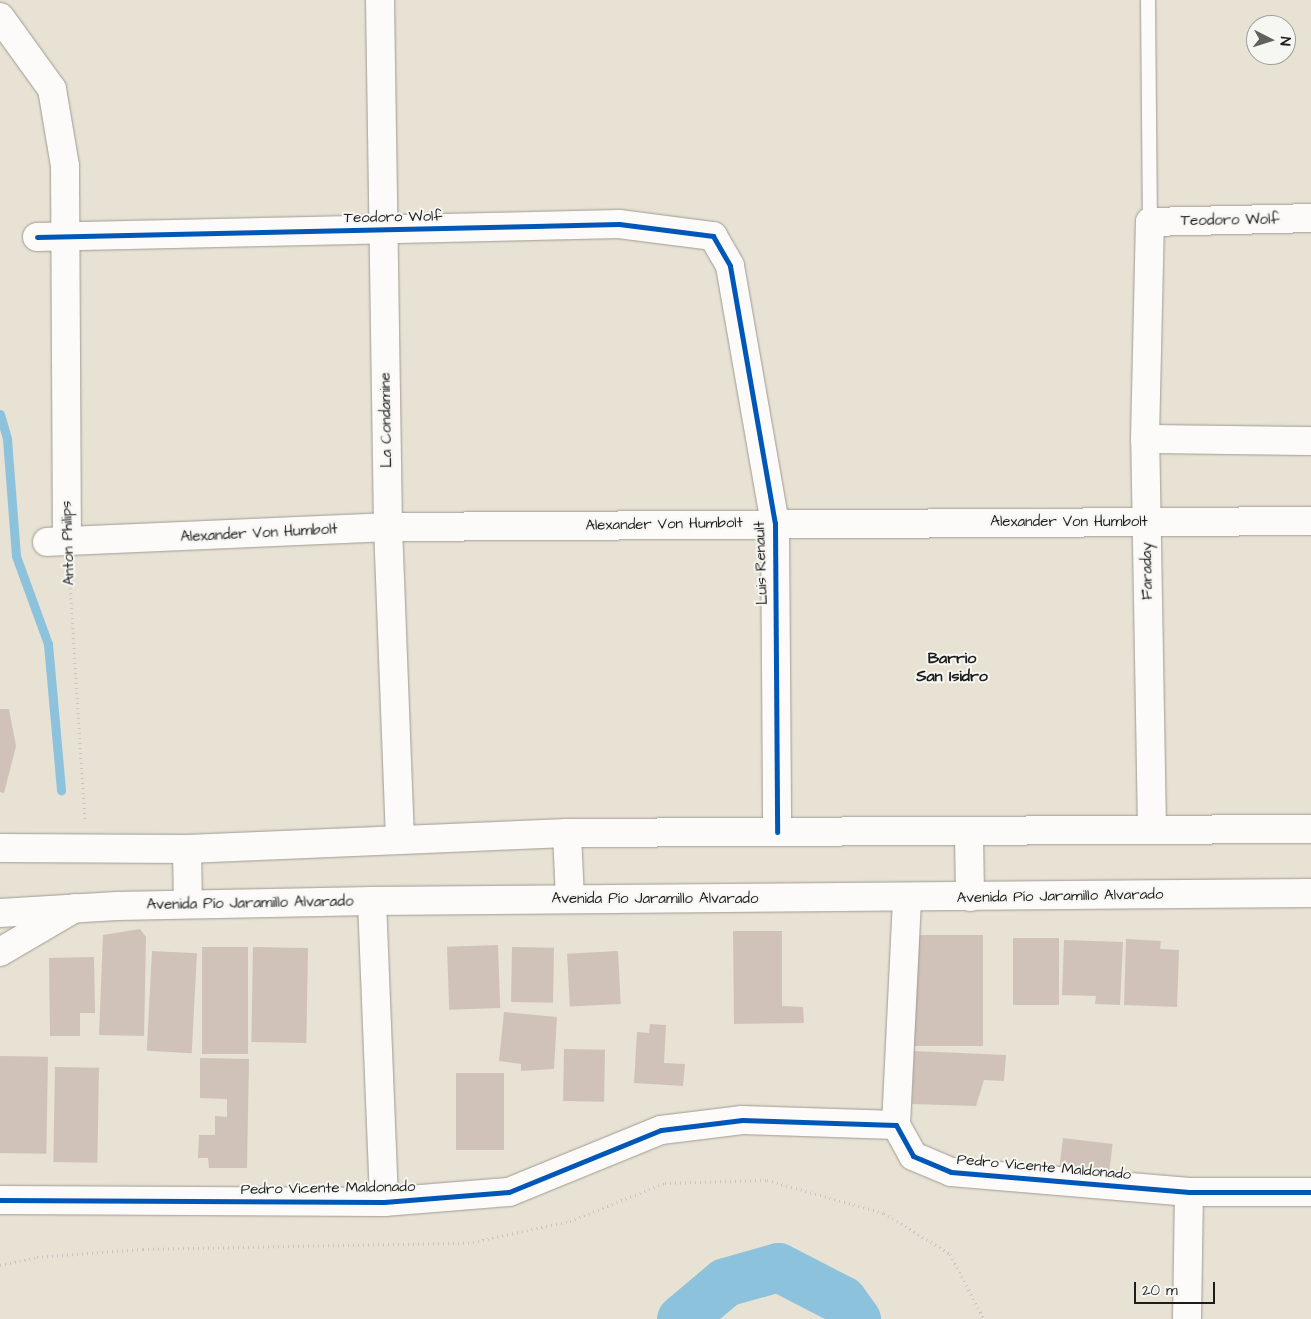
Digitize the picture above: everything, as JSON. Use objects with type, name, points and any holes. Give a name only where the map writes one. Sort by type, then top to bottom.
[{"type":"street","name":"La Condamine","points":[[380,0],[388,527],[400,840]]},
{"type":"street","name":"Anton Philips","points":[[0,17],[52,89],[64,166],[65,237],[57,542]]},
{"type":"street","name":"Teodoro Wolf","points":[[1150,222],[1311,218]]},
{"type":"street","name":"Faraday","points":[[1150,222],[1145,440],[1152,829]]},
{"type":"street","name":"Teodoro Wolf","points":[[37,237],[619,224],[700,231],[722,246],[730,266]]},
{"type":"street","name":"Luis Renault","points":[[730,266],[775,523],[777,832]]},
{"type":"street","points":[[1145,440],[1311,441]]},
{"type":"street","name":"Alexander Von Humbolt","points":[[57,542],[388,527],[1311,521]]},
{"type":"street","points":[[0,848],[187,848],[567,833],[969,833],[1152,829],[1311,829]]},
{"type":"street","points":[[567,833],[570,898]]},
{"type":"street","points":[[969,833],[970,897]]},
{"type":"street","points":[[187,848],[188,904]]},
{"type":"street","name":"Avenida Pío Jaramillo Alvarado","points":[[0,913],[188,904],[372,901],[570,898],[907,899],[1311,893]]},
{"type":"street","points":[[896,1125],[907,899]]},
{"type":"street","points":[[372,901],[384,1202]]},
{"type":"street","points":[[0,952],[75,908]]},
{"type":"street","name":"Pedro Vicente Maldonado","points":[[0,1200],[384,1202],[508,1192],[661,1130],[742,1120],[896,1125],[913,1156],[950,1172],[1189,1192],[1311,1192]]},
{"type":"street","points":[[1187,1319],[1189,1192]]},
{"type":"lane","points":[[1148,0],[1150,222]]},
{"type":"path","points":[[0,1265],[37,1257],[144,1249],[468,1243],[570,1221],[666,1182],[767,1180],[884,1213],[950,1254],[984,1319]]},
{"type":"building","points":[[0,709],[9,709],[16,746],[4,793],[0,792]]},
{"type":"building","points":[[140,929],[146,937],[144,1036],[99,1035],[103,935]]},
{"type":"building","points":[[733,931],[782,931],[782,1006],[803,1007],[804,1023],[734,1024]]},
{"type":"building","points":[[914,935],[983,935],[983,1046],[914,1046]]},
{"type":"building","points":[[1013,938],[1059,938],[1059,1005],[1013,1005]]},
{"type":"building","points":[[1126,939],[1161,941],[1160,949],[1179,950],[1177,1007],[1124,1005]]},
{"type":"building","points":[[1064,940],[1123,942],[1120,1005],[1095,1004],[1096,996],[1062,995]]},
{"type":"building","points":[[498,945],[500,1008],[449,1010],[447,947]]},
{"type":"building","points":[[202,947],[248,947],[248,1054],[202,1054]]},
{"type":"building","points":[[253,947],[308,948],[306,1043],[251,1042]]},
{"type":"building","points":[[512,947],[554,948],[553,1003],[511,1002]]},
{"type":"building","points":[[152,951],[197,953],[192,1053],[147,1051]]},
{"type":"building","points":[[618,951],[621,1004],[570,1007],[567,954]]},
{"type":"building","points":[[94,957],[95,1013],[80,1013],[80,1036],[50,1036],[49,958]]},
{"type":"building","points":[[504,1012],[557,1017],[554,1069],[521,1071],[521,1064],[499,1061]]},
{"type":"building","points":[[650,1024],[666,1025],[664,1063],[685,1064],[683,1086],[634,1083],[637,1032],[649,1033]]},
{"type":"building","points":[[564,1049],[605,1050],[604,1102],[563,1101]]},
{"type":"building","points":[[914,1051],[1006,1055],[1004,1081],[984,1080],[976,1106],[912,1104]]},
{"type":"building","points":[[0,1056],[48,1057],[46,1154],[0,1153]]},
{"type":"building","points":[[200,1058],[249,1059],[247,1168],[209,1168],[208,1158],[198,1158],[199,1135],[215,1135],[215,1116],[227,1117],[227,1099],[200,1098]]},
{"type":"building","points":[[55,1067],[99,1068],[97,1163],[53,1162]]},
{"type":"building","points":[[456,1073],[504,1073],[504,1150],[456,1150]]},
{"type":"building","points":[[1063,1138],[1113,1144],[1109,1177],[1059,1171]]},
{"type":"waterway","points":[[0,414],[7,439],[16,556],[48,644],[61,790]]},
{"type":"waterway","points":[[681,1319],[725,1282],[778,1267],[842,1300],[856,1319]]},
{"type":"cycle path","points":[[37,237],[619,224],[713,236],[730,266],[775,523],[777,832]]},
{"type":"cycle path","points":[[0,1200],[384,1202],[509,1192],[661,1130],[742,1120],[896,1125],[913,1156],[951,1172],[1189,1192],[1311,1192]]},
{"type":"district","name":"Barrio San Isidro","points":[[952,667]]}]
